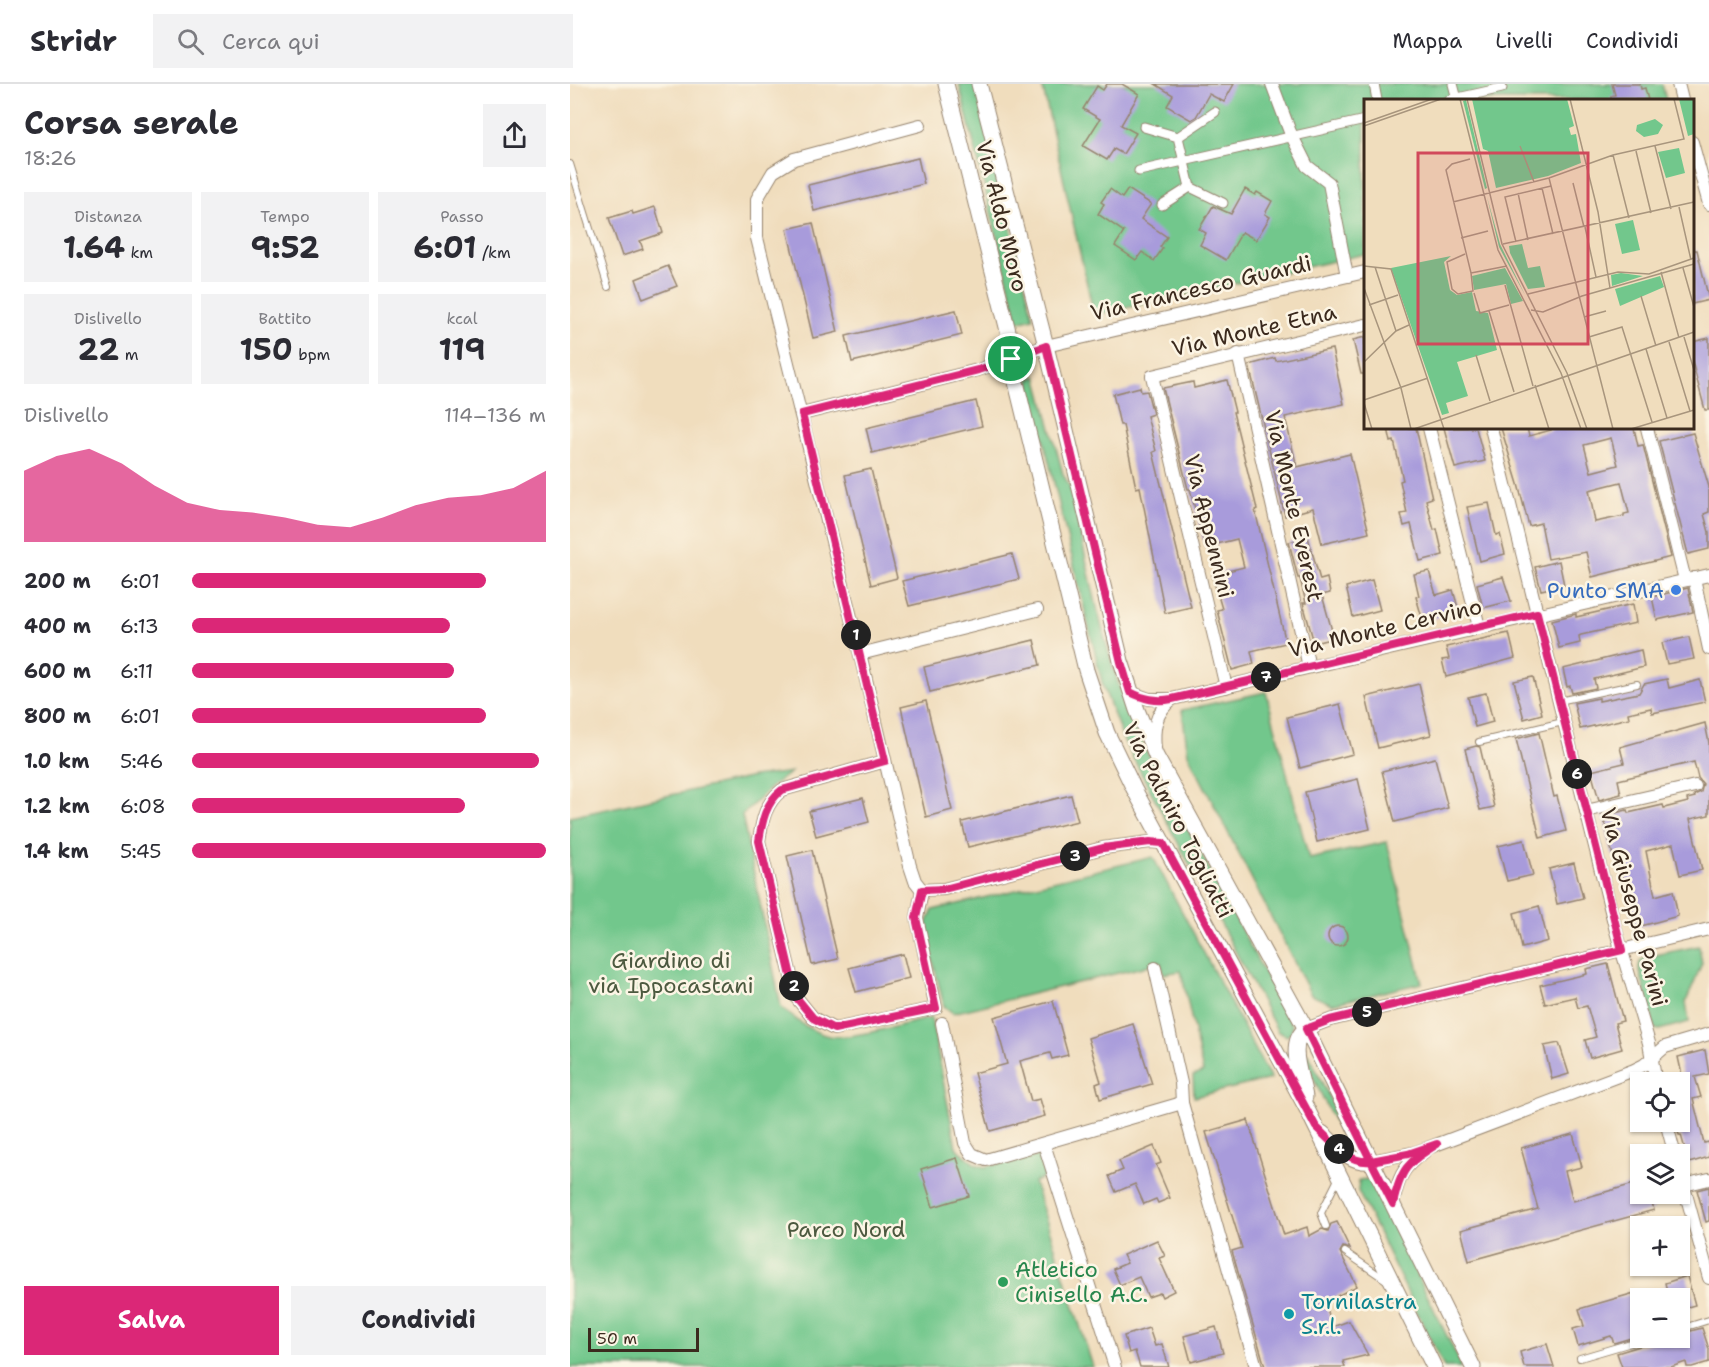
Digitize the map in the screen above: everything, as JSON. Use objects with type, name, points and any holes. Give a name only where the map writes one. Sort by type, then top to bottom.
[{"type":"street","name":"Via Aldo Moro","points":[[946,84],[1009,335],[1011,359]]},
{"type":"street","name":"Via Aldo Moro","points":[[980,84],[1046,346]]},
{"type":"street","points":[[1272,84],[1292,137],[1307,166],[1329,183],[1347,276]]},
{"type":"street","points":[[1374,84],[1377,99]]},
{"type":"street","points":[[1678,84],[1682,99]]},
{"type":"street","points":[[1457,99],[1502,88]]},
{"type":"street","points":[[1178,137],[1215,112]]},
{"type":"street","points":[[1139,171],[1364,120]]},
{"type":"street","points":[[885,761],[782,790],[776,795],[763,816],[759,841],[796,997],[813,1018],[834,1029],[936,1008],[916,918],[922,890],[915,881],[910,866],[860,654],[802,414],[757,238],[757,199],[773,172],[794,159],[920,125]]},
{"type":"street","points":[[1144,127],[1178,137]]},
{"type":"street","points":[[1178,137],[1190,187]]},
{"type":"street","points":[[1700,158],[1709,204]]},
{"type":"street","points":[[1190,187],[1223,203]]},
{"type":"street","points":[[1162,205],[1190,187]]},
{"type":"street","name":"Via Francesco Guardi","points":[[802,414],[978,370],[1046,346],[1364,272]]},
{"type":"street","name":"Via Monte Etna","points":[[1152,376],[1364,325]]},
{"type":"street","name":"Via Palmiro Togliatti","points":[[1046,346],[1078,489],[1130,692],[1156,756],[1306,1029],[1473,1367]]},
{"type":"street","name":"Via Monte Everest","points":[[1238,354],[1310,667]]},
{"type":"street","name":"Via Palmiro Togliatti","points":[[1011,359],[1092,690],[1118,758],[1316,1127],[1434,1367]]},
{"type":"street","name":"Via Appennini","points":[[1152,376],[1226,687]]},
{"type":"street","points":[[1429,429],[1479,627]]},
{"type":"street","name":"Via Giuseppe Parini","points":[[1491,429],[1586,811],[1649,1043],[1653,1072]]},
{"type":"street","points":[[1647,429],[1709,649]]},
{"type":"street","name":"Via Monte Cervino","points":[[1130,692],[1143,698],[1172,699],[1709,575]]},
{"type":"street","points":[[860,654],[1038,610]]},
{"type":"street","points":[[1156,756],[1154,731],[1156,718],[1172,699]]},
{"type":"street","points":[[1586,811],[1695,786]]},
{"type":"street","points":[[922,890],[944,889],[1117,846],[1150,842],[1163,843]]},
{"type":"street","points":[[1306,1029],[1330,1020],[1709,929]]},
{"type":"street","points":[[1155,968],[1181,1083],[1182,1103],[1256,1367]]},
{"type":"street","points":[[942,1023],[965,1143],[972,1154],[986,1160],[1182,1103]]},
{"type":"street","name":"Via Palmiro Togliatti","points":[[1306,1029],[1298,1039],[1296,1052],[1306,1109]]},
{"type":"street","points":[[1316,1127],[1349,1157],[1365,1162],[1408,1154],[1634,1070],[1644,1065],[1665,1047],[1709,1034]]},
{"type":"street","points":[[1044,1144],[1115,1367]]},
{"type":"street","points":[[1393,1204],[1398,1182],[1405,1167],[1437,1144]]},
{"type":"street","points":[[1690,1184],[1709,1179]]},
{"type":"street","points":[[1689,1204],[1709,1278]]},
{"type":"lane","points":[[570,164],[608,287]]},
{"type":"lane","points":[[1559,701],[1637,684]]},
{"type":"lane","points":[[1479,742],[1564,721]]},
{"type":"lane","points":[[1326,1226],[1321,1213],[1340,1176]]},
{"type":"lane","points":[[1345,1252],[1393,1285]]},
{"type":"lane","points":[[1690,1326],[1709,1320]]},
{"type":"lane","points":[[1580,1358],[1630,1343]]},
{"type":"green space","points":[[959,84],[976,84],[1033,318],[1018,322]]},
{"type":"green space","points":[[1042,84],[1662,84],[1666,99],[1364,99],[1364,254],[1094,315]]},
{"type":"green space","points":[[1037,376],[1063,474],[1070,487],[1098,611],[1124,702],[1136,731],[1292,1025],[1292,1032],[1287,1036],[1278,1032],[1123,739],[1103,686],[1029,379]]},
{"type":"green space","points":[[1266,692],[1309,859],[1387,842],[1422,983],[1332,1004],[1311,995],[1188,754],[1182,710]]},
{"type":"green space","points":[[791,772],[771,787],[742,815],[781,1007],[809,1028],[822,1034],[839,1037],[931,1018],[956,1147],[975,1164],[985,1167],[1038,1156],[1045,1177],[1034,1182],[1093,1367],[570,1367],[570,817],[753,777]]},
{"type":"green space","points":[[1153,857],[1271,1079],[1194,1097],[1193,1076],[1203,1072],[1181,971],[1164,974],[1160,961],[953,1013],[944,1006],[925,928],[933,910]]},
{"type":"green space","points":[[1699,946],[1702,963],[1686,1002],[1689,1022],[1655,1029],[1639,968],[1640,962],[1646,957]]},
{"type":"green space","points":[[1307,1054],[1354,1149],[1349,1148],[1339,1132],[1306,1062]]},
{"type":"green space","points":[[1367,1179],[1373,1184],[1462,1367],[1444,1367],[1358,1191],[1359,1180]]},
{"type":"building","points":[[1107,84],[1122,84],[1139,94],[1121,125],[1136,133],[1123,154],[1114,149],[1107,160],[1083,146],[1100,119],[1083,109],[1097,86],[1103,90]]},
{"type":"building","points":[[1155,84],[1234,84],[1224,102],[1209,94],[1196,117],[1191,120],[1167,106],[1173,95]]},
{"type":"building","points":[[1612,84],[1640,84],[1641,89],[1645,88],[1648,99],[1611,99],[1611,96],[1615,95]]},
{"type":"building","points":[[918,158],[924,184],[814,211],[808,185]]},
{"type":"building","points":[[1110,189],[1122,198],[1128,189],[1151,204],[1141,219],[1167,237],[1154,261],[1142,252],[1136,260],[1115,246],[1124,232],[1098,214],[1104,204],[1101,202]]},
{"type":"building","points":[[1245,189],[1255,195],[1257,192],[1272,201],[1265,214],[1270,217],[1256,240],[1242,232],[1226,260],[1200,245],[1206,233],[1199,229],[1213,206],[1231,214]]},
{"type":"building","points":[[655,207],[663,233],[640,241],[643,249],[622,256],[609,218]]},
{"type":"building","points":[[813,223],[838,332],[813,338],[787,229]]},
{"type":"building","points":[[1694,250],[1697,250],[1709,300],[1694,304]]},
{"type":"building","points":[[668,266],[677,286],[643,299],[636,279]]},
{"type":"building","points":[[956,310],[962,335],[852,362],[846,336]]},
{"type":"building","points":[[1364,337],[1364,374],[1361,374],[1353,340]]},
{"type":"building","points":[[1709,338],[1709,410],[1705,410],[1694,369],[1694,342]]},
{"type":"building","points":[[1332,349],[1344,404],[1285,417],[1297,467],[1350,454],[1369,533],[1322,544],[1313,508],[1285,516],[1249,365],[1275,358],[1276,361]]},
{"type":"building","points":[[1227,380],[1286,643],[1251,651],[1254,664],[1232,670],[1217,610],[1222,609],[1212,575],[1244,567],[1237,539],[1205,547],[1163,388],[1193,382],[1194,388]]},
{"type":"building","points":[[1140,387],[1141,392],[1147,391],[1153,414],[1147,416],[1156,451],[1153,452],[1191,607],[1165,613],[1140,487],[1136,488],[1123,425],[1120,425],[1113,394]]},
{"type":"building","points":[[976,401],[982,426],[872,453],[866,428]]},
{"type":"building","points":[[1388,429],[1416,429],[1432,498],[1426,500],[1434,530],[1437,529],[1443,555],[1420,561],[1411,524],[1404,526],[1401,514],[1407,513],[1400,481],[1403,480],[1394,441],[1391,442]]},
{"type":"building","points":[[1444,429],[1476,429],[1485,461],[1455,468]]},
{"type":"building","points":[[1501,429],[1527,429],[1529,436],[1550,429],[1634,429],[1638,446],[1643,445],[1671,557],[1592,577],[1586,552],[1548,559],[1541,523],[1529,526]],"holes":[[[1611,438],[1618,465],[1591,472],[1584,445]],[[1621,482],[1629,513],[1595,522],[1589,490]]]},
{"type":"building","points":[[1693,433],[1709,487],[1709,512],[1704,514],[1709,532],[1709,549],[1688,554],[1659,441]]},
{"type":"building","points":[[871,469],[897,578],[871,585],[845,475]]},
{"type":"building","points":[[1489,503],[1496,535],[1500,534],[1505,554],[1480,561],[1467,507]]},
{"type":"building","points":[[1308,537],[1320,580],[1327,578],[1330,593],[1322,595],[1334,638],[1314,643],[1303,603],[1306,603],[1300,578],[1298,578],[1289,542]]},
{"type":"building","points":[[1012,554],[1019,579],[909,606],[902,581]]},
{"type":"building","points":[[1559,561],[1564,585],[1541,590],[1535,567]]},
{"type":"building","points":[[1429,571],[1436,595],[1453,590],[1459,611],[1423,621],[1416,597],[1419,596],[1414,574]]},
{"type":"building","points":[[1503,577],[1511,601],[1483,608],[1477,584]]},
{"type":"building","points":[[1372,580],[1380,610],[1353,617],[1346,587]]},
{"type":"building","points":[[1688,588],[1693,612],[1657,620],[1652,597]]},
{"type":"building","points":[[1633,604],[1636,623],[1581,635],[1579,636],[1580,643],[1559,648],[1552,620]]},
{"type":"building","points":[[1509,633],[1515,658],[1446,677],[1442,660],[1449,659],[1446,647]]},
{"type":"building","points":[[1689,637],[1694,659],[1667,664],[1662,643]]},
{"type":"building","points":[[1034,640],[1040,665],[930,692],[924,667]]},
{"type":"building","points":[[1641,650],[1644,667],[1594,679],[1596,688],[1572,693],[1570,686],[1567,687],[1563,669]]},
{"type":"building","points":[[1533,677],[1542,714],[1524,719],[1514,681]]},
{"type":"building","points":[[1667,679],[1669,688],[1700,680],[1705,702],[1652,713],[1651,708],[1628,713],[1629,718],[1580,729],[1574,703],[1599,698],[1599,701],[1639,693],[1644,684]]},
{"type":"building","points":[[1419,684],[1431,735],[1378,748],[1366,697]]},
{"type":"building","points":[[1486,693],[1493,722],[1475,727],[1468,697]]},
{"type":"building","points":[[926,701],[952,810],[926,817],[901,707]]},
{"type":"building","points":[[1340,704],[1353,754],[1300,768],[1287,717]]},
{"type":"building","points":[[1705,723],[1709,743],[1709,815],[1690,819],[1702,870],[1680,875],[1673,844],[1646,851],[1655,896],[1673,891],[1678,916],[1634,928],[1626,890],[1616,855],[1613,856],[1603,816],[1663,805],[1664,808],[1688,802],[1687,799],[1701,792],[1703,784],[1698,778],[1694,762],[1618,780],[1621,794],[1599,800],[1591,771],[1624,763],[1620,747]]},
{"type":"building","points":[[1539,733],[1554,797],[1557,796],[1566,831],[1540,838],[1516,739]]},
{"type":"building","points":[[1480,747],[1494,807],[1480,810],[1465,749]]},
{"type":"building","points":[[1435,758],[1448,808],[1395,822],[1382,771]]},
{"type":"building","points":[[1358,779],[1370,829],[1317,842],[1305,792]]},
{"type":"building","points":[[1071,795],[1078,821],[968,847],[962,822]]},
{"type":"building","points":[[863,798],[869,822],[816,836],[809,811]]},
{"type":"building","points":[[1524,840],[1533,875],[1507,881],[1498,846]]},
{"type":"building","points":[[812,850],[838,959],[812,965],[787,856]]},
{"type":"building","points":[[1574,863],[1583,898],[1557,904],[1549,869]]},
{"type":"building","points":[[1539,906],[1548,941],[1522,948],[1514,913]]},
{"type":"building","points":[[1338,926],[1345,929],[1348,936],[1345,943],[1338,946],[1331,943],[1328,936],[1331,929]]},
{"type":"building","points":[[903,954],[909,978],[856,992],[849,968]]},
{"type":"building","points":[[1608,964],[1623,1021],[1615,1023],[1622,1049],[1590,1058],[1585,1040],[1596,1037],[1587,1006],[1578,1008],[1575,997],[1545,1004],[1540,985],[1587,974],[1586,969]]},
{"type":"building","points":[[1053,1001],[1068,1055],[1052,1059],[1050,1053],[1020,1061],[1031,1101],[1040,1099],[1045,1116],[990,1131],[974,1073],[1007,1064],[994,1017]]},
{"type":"building","points":[[1133,1024],[1152,1084],[1100,1099],[1096,1084],[1101,1082],[1088,1038]]},
{"type":"building","points":[[1559,1043],[1569,1074],[1552,1079],[1544,1046]]},
{"type":"building","points":[[1705,1050],[1709,1074],[1695,1077],[1701,1097],[1693,1099],[1704,1143],[1709,1142],[1709,1157],[1690,1163],[1690,1144],[1684,1144],[1678,1132],[1690,1132],[1690,1072],[1681,1072],[1678,1057]]},
{"type":"building","points":[[1248,1120],[1284,1235],[1307,1227],[1309,1236],[1322,1229],[1328,1231],[1331,1224],[1337,1222],[1350,1249],[1343,1247],[1340,1252],[1357,1286],[1325,1302],[1332,1327],[1349,1321],[1368,1355],[1343,1361],[1345,1367],[1265,1367],[1232,1251],[1242,1248],[1206,1132]]},
{"type":"building","points":[[1573,1134],[1582,1167],[1565,1171],[1573,1201],[1630,1185],[1630,1204],[1652,1204],[1654,1210],[1469,1261],[1461,1230],[1538,1209],[1521,1148]]},
{"type":"building","points":[[1154,1146],[1161,1163],[1156,1165],[1170,1198],[1158,1203],[1156,1199],[1144,1204],[1135,1184],[1116,1192],[1109,1176],[1123,1170],[1119,1161]]},
{"type":"building","points":[[957,1158],[969,1196],[933,1207],[921,1169]]},
{"type":"building","points":[[1709,1187],[1709,1221],[1706,1222],[1697,1190]]},
{"type":"building","points":[[1157,1240],[1165,1256],[1159,1258],[1174,1291],[1162,1297],[1160,1293],[1148,1297],[1139,1277],[1120,1285],[1113,1269],[1127,1263],[1123,1255]]},
{"type":"building","points":[[1687,1276],[1695,1305],[1690,1306],[1690,1288],[1666,1288],[1665,1283]]},
{"type":"building","points":[[1630,1294],[1630,1338],[1614,1343],[1611,1336],[1578,1346],[1573,1329],[1584,1326],[1579,1309]]},
{"type":"building","points":[[1216,1327],[1223,1353],[1191,1362],[1184,1336]]},
{"type":"building","points":[[1149,1328],[1155,1346],[1162,1344],[1169,1367],[1140,1367],[1135,1351],[1129,1353],[1124,1336]]},
{"type":"building","points":[[1702,1328],[1709,1349],[1709,1362],[1692,1367],[1687,1367],[1686,1362],[1671,1367],[1622,1367],[1617,1353],[1633,1348],[1690,1348],[1690,1331]]},
{"type":"building","points":[[1547,1344],[1554,1367],[1524,1367],[1520,1352]]},
{"type":"place","name":"Punto SMA","points":[[1676,590]]},
{"type":"place","name":"Atletico Cinisello A.C.","points":[[1003,1282]]},
{"type":"place","name":"Tornilastra S.r.l.","points":[[1289,1314]]},
{"type":"route","points":[[1011,359],[978,370],[802,414],[885,761],[782,790],[776,795],[763,816],[759,841],[796,997],[813,1018],[834,1029],[936,1008],[916,918],[922,890],[944,889],[1103,848],[1132,843],[1163,843],[1316,1127],[1349,1157],[1358,1161],[1371,1161],[1393,1204],[1398,1182],[1405,1167],[1437,1144],[1417,1152],[1371,1161],[1306,1029],[1330,1020],[1622,950],[1537,613],[1172,699],[1162,701],[1137,696],[1130,692],[1125,678],[1078,489],[1046,346],[1011,359]]},
{"type":"park label","name":"Giardino di via Ippocastani","points":[[671,972]]},
{"type":"park label","name":"Parco Nord","points":[[846,1229]]}]
